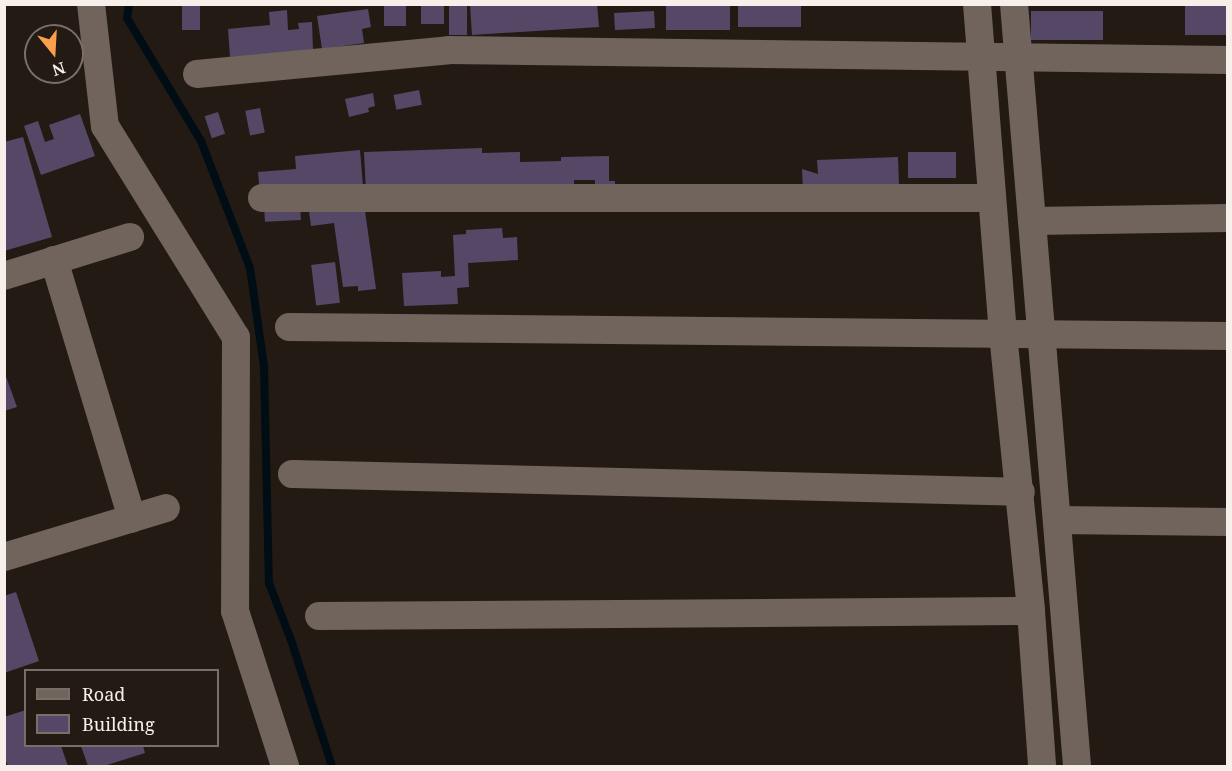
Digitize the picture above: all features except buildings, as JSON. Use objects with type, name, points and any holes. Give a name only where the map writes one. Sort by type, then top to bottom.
[{"type":"street","points":[[91,4],[105,126],[236,337],[235,611],[285,766]]},
{"type":"street","points":[[977,4],[1004,334],[1021,492],[1042,766]]},
{"type":"street","points":[[1014,4],[1077,766]]},
{"type":"street","points":[[197,74],[449,50],[1227,60]]},
{"type":"street","points":[[262,198],[992,198]]},
{"type":"street","points":[[1032,221],[1227,218]]},
{"type":"street","points":[[4,276],[130,237]]},
{"type":"street","points":[[54,260],[132,518]]},
{"type":"street","points":[[289,327],[1227,336]]},
{"type":"street","points":[[292,474],[1021,492]]},
{"type":"street","points":[[4,557],[166,508]]},
{"type":"street","points":[[1057,520],[1227,522]]},
{"type":"street","points":[[318,616],[1031,611]]},
{"type":"waterway","points":[[129,4],[127,18],[201,141],[250,268],[264,366],[269,583],[291,640],[332,766]]}]
